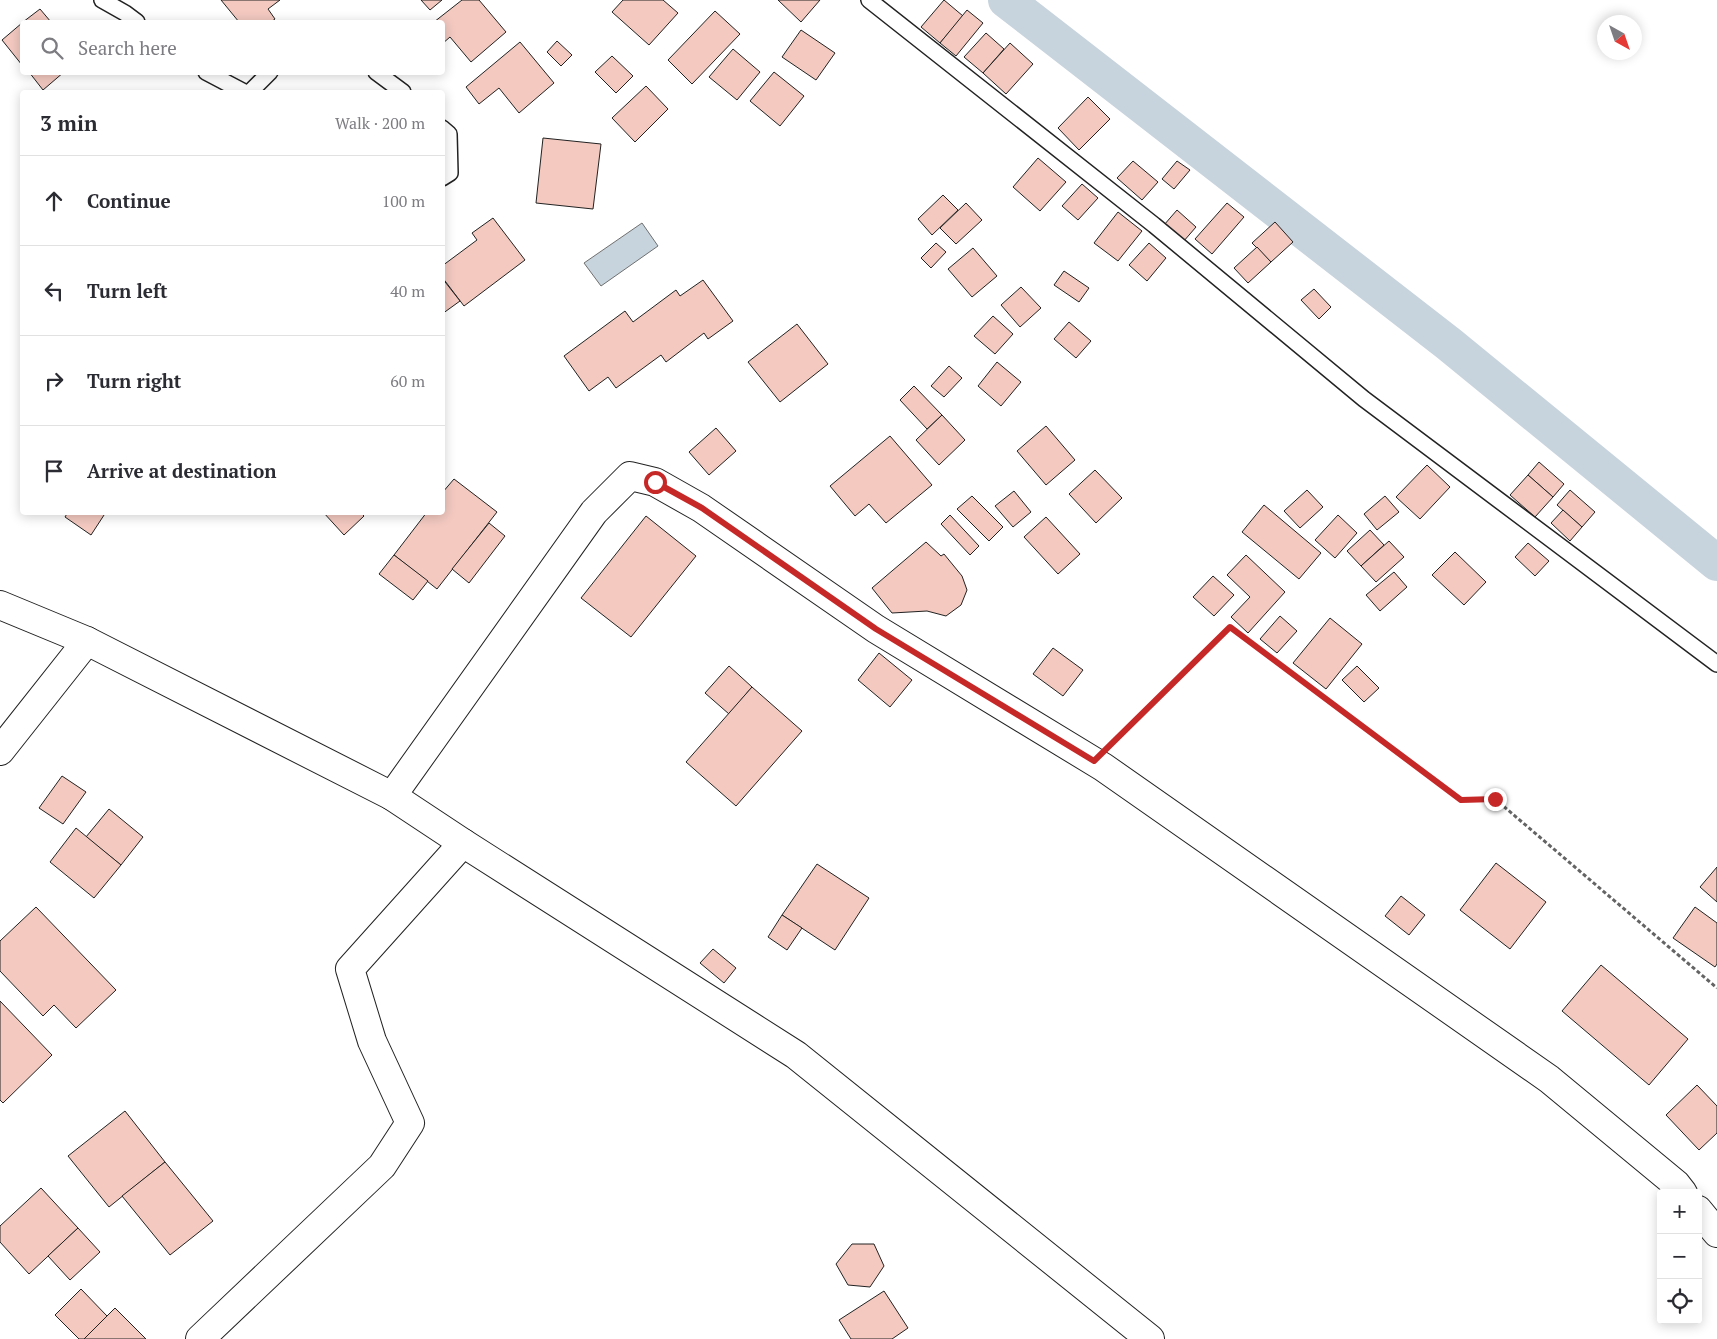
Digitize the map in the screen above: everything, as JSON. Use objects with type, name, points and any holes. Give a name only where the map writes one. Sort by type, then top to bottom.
[{"type":"street","points":[[392,796],[594,512],[630,476],[655,482],[702,508],[876,629],[1094,761],[1548,1079],[1680,1189]]},
{"type":"street","points":[[0,605],[86,641],[392,796],[796,1055],[1150,1339]]},
{"type":"street","points":[[0,751],[86,641]]},
{"type":"street","points":[[200,1339],[382,1166],[410,1123],[372,1041],[350,969],[463,843]]},
{"type":"street","points":[[1702,1215],[1717,1233]]},
{"type":"lane","points":[[102,0],[134,20]]},
{"type":"lane","points":[[869,0],[1154,225],[1364,399],[1717,664]]},
{"type":"lane","points":[[212,75],[240,90]]},
{"type":"lane","points":[[252,90],[267,75]]},
{"type":"lane","points":[[380,75],[400,90]]},
{"type":"lane","points":[[445,131],[449,134],[450,173],[445,176]]},
{"type":"path","points":[[1094,761],[1230,627],[1461,800],[1495,799],[1717,988]]},
{"type":"shaded area","points":[[642,223],[658,246],[601,286],[584,263]]},
{"type":"building","points":[[221,0],[280,0],[268,9],[275,19],[274,20],[237,20]]},
{"type":"building","points":[[421,0],[442,0],[430,10]]},
{"type":"building","points":[[462,0],[479,0],[506,32],[471,62],[450,37],[445,41],[445,20],[437,20]]},
{"type":"building","points":[[623,0],[663,0],[678,13],[649,45],[612,12]]},
{"type":"building","points":[[778,0],[820,0],[801,22]]},
{"type":"building","points":[[944,0],[963,16],[940,43],[921,27]]},
{"type":"building","points":[[40,9],[49,20],[26,20]]},
{"type":"building","points":[[967,10],[983,23],[956,56],[940,43]]},
{"type":"building","points":[[715,11],[740,34],[692,84],[668,60]]},
{"type":"building","points":[[20,25],[20,62],[2,40]]},
{"type":"building","points":[[801,30],[835,53],[816,80],[782,57]]},
{"type":"building","points":[[986,33],[1004,49],[983,73],[964,57]]},
{"type":"building","points":[[557,41],[572,55],[561,66],[547,52]]},
{"type":"building","points":[[520,42],[554,83],[519,113],[499,88],[479,104],[466,87]]},
{"type":"building","points":[[1010,43],[1033,64],[1006,94],[983,73]]},
{"type":"building","points":[[733,49],[760,72],[737,100],[709,77]]},
{"type":"building","points":[[612,56],[633,76],[616,93],[595,72]]},
{"type":"building","points":[[774,72],[804,96],[780,126],[750,101]]},
{"type":"building","points":[[31,75],[60,75],[43,90]]},
{"type":"building","points":[[646,86],[668,109],[635,142],[612,118]]},
{"type":"building","points":[[1088,97],[1110,119],[1079,150],[1058,128]]},
{"type":"building","points":[[543,138],[601,144],[593,209],[536,203]]},
{"type":"building","points":[[1038,158],[1066,182],[1040,211],[1013,187]]},
{"type":"building","points":[[1133,161],[1158,182],[1142,200],[1117,178]]},
{"type":"building","points":[[1177,161],[1190,170],[1174,189],[1162,179]]},
{"type":"building","points":[[1082,184],[1098,198],[1078,220],[1062,206]]},
{"type":"building","points":[[943,195],[958,210],[932,235],[918,219]]},
{"type":"building","points":[[966,203],[982,220],[956,244],[940,228]]},
{"type":"building","points":[[1227,203],[1244,217],[1212,254],[1195,239]]},
{"type":"building","points":[[1177,210],[1196,227],[1183,242],[1164,225]]},
{"type":"building","points":[[1118,212],[1142,231],[1118,261],[1094,243]]},
{"type":"building","points":[[493,218],[525,260],[464,306],[445,281],[445,264],[477,240],[472,233]]},
{"type":"building","points":[[1275,222],[1293,242],[1271,262],[1252,243]]},
{"type":"building","points":[[936,243],[946,252],[931,268],[921,258]]},
{"type":"building","points":[[1149,243],[1166,258],[1147,281],[1129,265]]},
{"type":"building","points":[[1257,247],[1271,262],[1248,283],[1234,268]]},
{"type":"building","points":[[973,248],[997,276],[972,297],[948,269]]},
{"type":"building","points":[[1064,271],[1089,288],[1079,302],[1054,285]]},
{"type":"building","points":[[703,280],[733,321],[708,339],[704,333],[666,362],[661,355],[616,388],[608,377],[589,391],[564,356],[625,311],[633,322],[676,290],[680,296]]},
{"type":"building","points":[[445,282],[460,301],[445,312]]},
{"type":"building","points":[[1021,287],[1041,308],[1020,327],[1001,305]]},
{"type":"building","points":[[1314,289],[1331,307],[1319,319],[1301,300]]},
{"type":"building","points":[[993,316],[1013,334],[995,354],[974,336]]},
{"type":"building","points":[[1069,322],[1091,341],[1076,358],[1054,339]]},
{"type":"building","points":[[797,324],[828,364],[780,402],[748,362]]},
{"type":"building","points":[[997,362],[1021,382],[1001,406],[978,386]]},
{"type":"building","points":[[949,366],[962,378],[944,397],[931,386]]},
{"type":"building","points":[[914,386],[942,415],[927,429],[900,400]]},
{"type":"building","points":[[942,415],[965,440],[939,465],[916,440]]},
{"type":"building","points":[[1046,426],[1075,460],[1046,485],[1017,451]]},
{"type":"building","points":[[716,428],[736,451],[709,475],[689,452]]},
{"type":"building","points":[[890,436],[932,485],[886,523],[869,504],[855,516],[830,486]]},
{"type":"building","points":[[1539,462],[1564,484],[1553,497],[1528,475]]},
{"type":"building","points":[[1427,465],[1450,487],[1420,519],[1396,497]]},
{"type":"building","points":[[1095,470],[1122,498],[1096,523],[1069,494]]},
{"type":"building","points":[[1528,475],[1553,497],[1535,517],[1510,495]]},
{"type":"building","points":[[454,479],[497,512],[437,589],[394,555],[425,515],[445,515],[445,490]]},
{"type":"building","points":[[1307,490],[1323,507],[1300,528],[1284,511]]},
{"type":"building","points":[[1570,490],[1595,512],[1582,527],[1557,505]]},
{"type":"building","points":[[1014,491],[1031,512],[1013,527],[995,506]]},
{"type":"building","points":[[972,496],[1003,527],[989,541],[957,509]]},
{"type":"building","points":[[1385,496],[1399,512],[1377,530],[1364,514]]},
{"type":"building","points":[[1264,505],[1321,553],[1299,579],[1242,532]]},
{"type":"building","points":[[1563,510],[1582,527],[1570,541],[1551,523]]},
{"type":"building","points":[[66,515],[104,515],[91,535],[65,517]]},
{"type":"building","points":[[326,515],[364,516],[344,535]]},
{"type":"building","points":[[950,515],[979,546],[970,555],[941,524]]},
{"type":"building","points":[[1338,515],[1357,533],[1335,558],[1315,540]]},
{"type":"building","points":[[646,516],[696,556],[631,637],[581,598]]},
{"type":"building","points":[[1046,517],[1080,554],[1058,574],[1024,537]]},
{"type":"building","points":[[489,523],[505,536],[469,583],[452,569]]},
{"type":"building","points":[[1370,530],[1384,545],[1361,566],[1347,551]]},
{"type":"building","points":[[1389,541],[1404,557],[1376,582],[1361,566]]},
{"type":"building","points":[[926,542],[941,556],[944,554],[962,576],[967,590],[961,605],[946,616],[927,611],[892,613],[872,588]]},
{"type":"building","points":[[1528,543],[1549,561],[1535,576],[1515,557]]},
{"type":"building","points":[[1455,552],[1486,582],[1464,605],[1432,575]]},
{"type":"building","points":[[394,555],[428,581],[413,600],[379,574]]},
{"type":"building","points":[[1246,555],[1285,592],[1248,633],[1231,617],[1250,597],[1227,575]]},
{"type":"building","points":[[1394,572],[1407,587],[1380,611],[1366,595]]},
{"type":"building","points":[[1213,576],[1234,595],[1214,616],[1193,597]]},
{"type":"building","points":[[1280,616],[1297,631],[1277,653],[1260,639]]},
{"type":"building","points":[[1330,618],[1362,644],[1326,689],[1293,663]]},
{"type":"building","points":[[1053,648],[1083,670],[1063,696],[1033,674]]},
{"type":"building","points":[[879,653],[912,680],[890,707],[858,680]]},
{"type":"building","points":[[729,666],[752,687],[729,714],[705,693]]},
{"type":"building","points":[[1357,666],[1379,688],[1364,702],[1342,680]]},
{"type":"building","points":[[752,687],[802,731],[736,806],[686,762]]},
{"type":"building","points":[[62,776],[86,792],[63,824],[39,808]]},
{"type":"building","points":[[109,809],[143,837],[121,865],[86,837]]},
{"type":"building","points":[[76,828],[121,865],[94,898],[50,862]]},
{"type":"building","points":[[1496,863],[1546,902],[1510,949],[1460,910]]},
{"type":"building","points":[[817,864],[869,898],[835,950],[782,915]]},
{"type":"building","points":[[1717,867],[1717,902],[1700,887]]},
{"type":"building","points":[[1401,896],[1425,915],[1409,935],[1385,916]]},
{"type":"building","points":[[36,907],[116,990],[76,1028],[54,1005],[43,1016],[0,971],[0,941]]},
{"type":"building","points":[[1695,907],[1717,923],[1717,964],[1715,967],[1673,938]]},
{"type":"building","points":[[782,915],[802,928],[787,950],[768,937]]},
{"type":"building","points":[[713,949],[736,968],[724,983],[700,963]]},
{"type":"building","points":[[1601,965],[1688,1039],[1649,1085],[1562,1011]]},
{"type":"building","points":[[0,1001],[52,1055],[3,1103],[0,1100]]},
{"type":"building","points":[[1697,1085],[1717,1106],[1717,1133],[1699,1150],[1666,1115]]},
{"type":"building","points":[[125,1111],[165,1162],[109,1207],[68,1156]]},
{"type":"building","points":[[165,1162],[213,1221],[170,1255],[122,1196]]},
{"type":"building","points":[[41,1188],[78,1228],[29,1274],[0,1242],[0,1226]]},
{"type":"building","points":[[78,1228],[100,1252],[70,1280],[48,1256]]},
{"type":"building","points":[[852,1244],[874,1244],[884,1266],[870,1287],[848,1285],[836,1264]]},
{"type":"building","points":[[81,1289],[107,1316],[84,1339],[79,1339],[55,1315]]},
{"type":"building","points":[[884,1291],[908,1328],[892,1339],[851,1339],[839,1320]]},
{"type":"building","points":[[115,1308],[146,1339],[84,1339]]},
{"type":"waterway","points":[[1006,0],[1449,344],[1717,563]]},
{"type":"route","points":[[655,482],[702,508],[876,629],[1094,761],[1230,627],[1461,800],[1495,799]]}]
